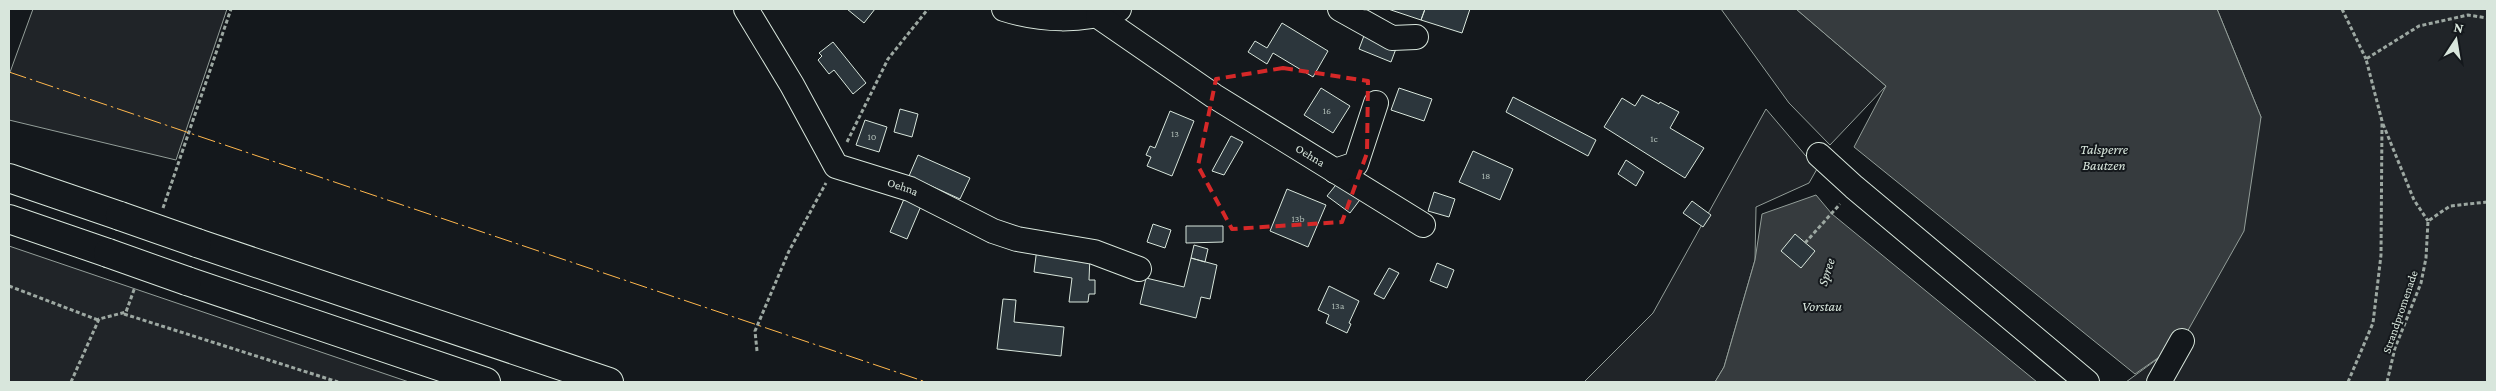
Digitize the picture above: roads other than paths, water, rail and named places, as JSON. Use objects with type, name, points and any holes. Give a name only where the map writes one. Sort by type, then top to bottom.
[{"type":"highway","points":[[9,178],[609,382]]},
{"type":"highway","points":[[9,219],[486,382]]},
{"type":"street","name":"Oehna","points":[[746,9],[792,84],[836,166],[910,189],[1001,234],[1016,239],[1094,252],[1139,268]]},
{"type":"street","name":"Oehna","points":[[1004,9],[1042,17],[1109,12],[1214,96],[1423,225]]},
{"type":"street","points":[[1340,9],[1392,38],[1416,37]]},
{"type":"street","points":[[1335,171],[1356,164],[1376,103]]},
{"type":"street","points":[[1820,155],[1862,194],[2086,382]]},
{"type":"street","points":[[2159,382],[2182,341]]},
{"type":"water","name":"Talsperre Bautzen","points":[[1796,9],[2217,9],[2261,117],[2244,231],[2182,341],[2135,374],[1854,147],[1886,86]]},
{"type":"water","name":"Vorstau","points":[[1816,195],[1832,214],[2037,382],[1715,382],[1724,367],[1755,260],[1762,214]]},
{"type":"water label","name":"Spree","points":[[1826,272]]}]
